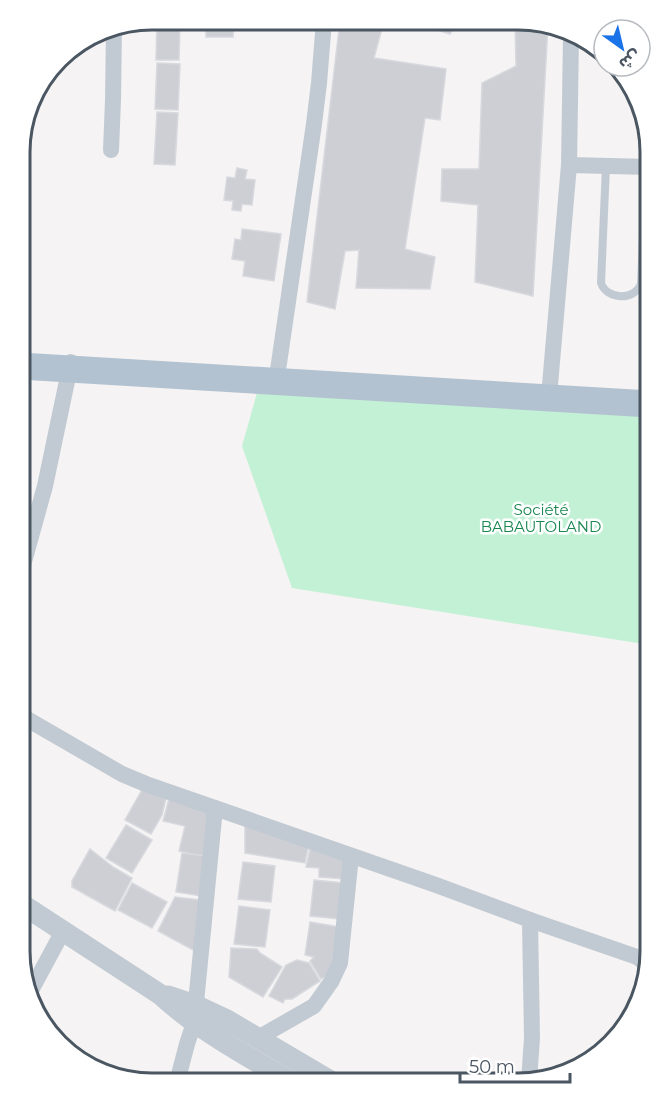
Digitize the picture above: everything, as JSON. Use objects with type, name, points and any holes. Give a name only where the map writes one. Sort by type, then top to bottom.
[{"type":"main road","points":[[30,356],[70,364],[640,403]]},
{"type":"main road","points":[[30,366],[70,364],[278,370],[640,390]]},
{"type":"street","points":[[278,370],[314,124],[323,30]]},
{"type":"street","points":[[111,150],[114,36]]},
{"type":"street","points":[[550,385],[569,165],[571,42]]},
{"type":"street","points":[[569,165],[640,167]]},
{"type":"street","points":[[30,540],[45,486],[70,364]]},
{"type":"street","points":[[30,721],[122,774],[640,959]]},
{"type":"street","points":[[179,1073],[195,1014],[215,808]]},
{"type":"street","points":[[258,1038],[314,1006],[340,963],[351,856]]},
{"type":"street","points":[[30,911],[161,995],[195,1014],[278,1073]]},
{"type":"street","points":[[530,920],[532,1038],[530,1073]]},
{"type":"street","points":[[34,984],[63,931]]},
{"type":"street","points":[[195,1014],[227,1020],[317,1073]]},
{"type":"lane","points":[[606,166],[600,283],[609,294],[624,296],[633,294],[640,286]]},
{"type":"green space","name":"Société BABAUTOLAND","points":[[257,393],[640,416],[640,643],[292,588],[242,446]]},
{"type":"building","points":[[157,30],[180,30],[179,60],[156,60]]},
{"type":"building","points":[[206,30],[233,30],[233,37],[206,37]]},
{"type":"building","points":[[339,30],[382,30],[374,58],[446,69],[440,120],[425,118],[405,249],[435,257],[430,289],[356,288],[359,250],[345,251],[335,309],[307,302]]},
{"type":"building","points":[[437,30],[452,30],[450,34]]},
{"type":"building","points":[[515,30],[547,34],[533,296],[475,282],[478,205],[441,201],[442,169],[479,169],[482,83],[516,66]]},
{"type":"building","points":[[157,63],[180,64],[178,110],[155,109]]},
{"type":"building","points":[[157,112],[178,113],[175,165],[154,164]]},
{"type":"building","points":[[237,168],[247,170],[245,179],[255,180],[252,205],[242,204],[241,211],[232,210],[233,201],[224,200],[227,177],[235,178]]},
{"type":"building","points":[[242,229],[281,234],[274,281],[243,276],[245,261],[232,259],[235,239],[241,240]]},
{"type":"building","points":[[143,788],[167,794],[162,815],[151,834],[125,820]]},
{"type":"building","points":[[172,788],[219,808],[212,859],[179,851],[185,826],[163,821]]},
{"type":"building","points":[[126,825],[152,840],[132,873],[106,858]]},
{"type":"building","points":[[245,825],[309,844],[305,863],[245,853]]},
{"type":"building","points":[[311,845],[347,858],[345,879],[319,877],[319,868],[306,867]]},
{"type":"building","points":[[90,849],[132,878],[115,911],[72,887],[72,881]]},
{"type":"building","points":[[182,853],[207,856],[201,896],[176,892]]},
{"type":"building","points":[[243,862],[275,866],[271,902],[238,899]]},
{"type":"building","points":[[314,880],[344,883],[340,919],[310,916]]},
{"type":"building","points":[[132,883],[167,902],[152,928],[118,910]]},
{"type":"building","points":[[175,897],[200,900],[195,951],[158,931]]},
{"type":"building","points":[[239,906],[270,910],[265,947],[234,944]]},
{"type":"building","points":[[310,922],[340,927],[333,971],[321,979],[310,961],[314,957],[305,955]]},
{"type":"building","points":[[231,948],[257,949],[282,967],[263,997],[229,977]]},
{"type":"building","points":[[297,960],[309,963],[320,981],[292,999],[285,999],[283,1003],[269,996],[286,965]]}]
